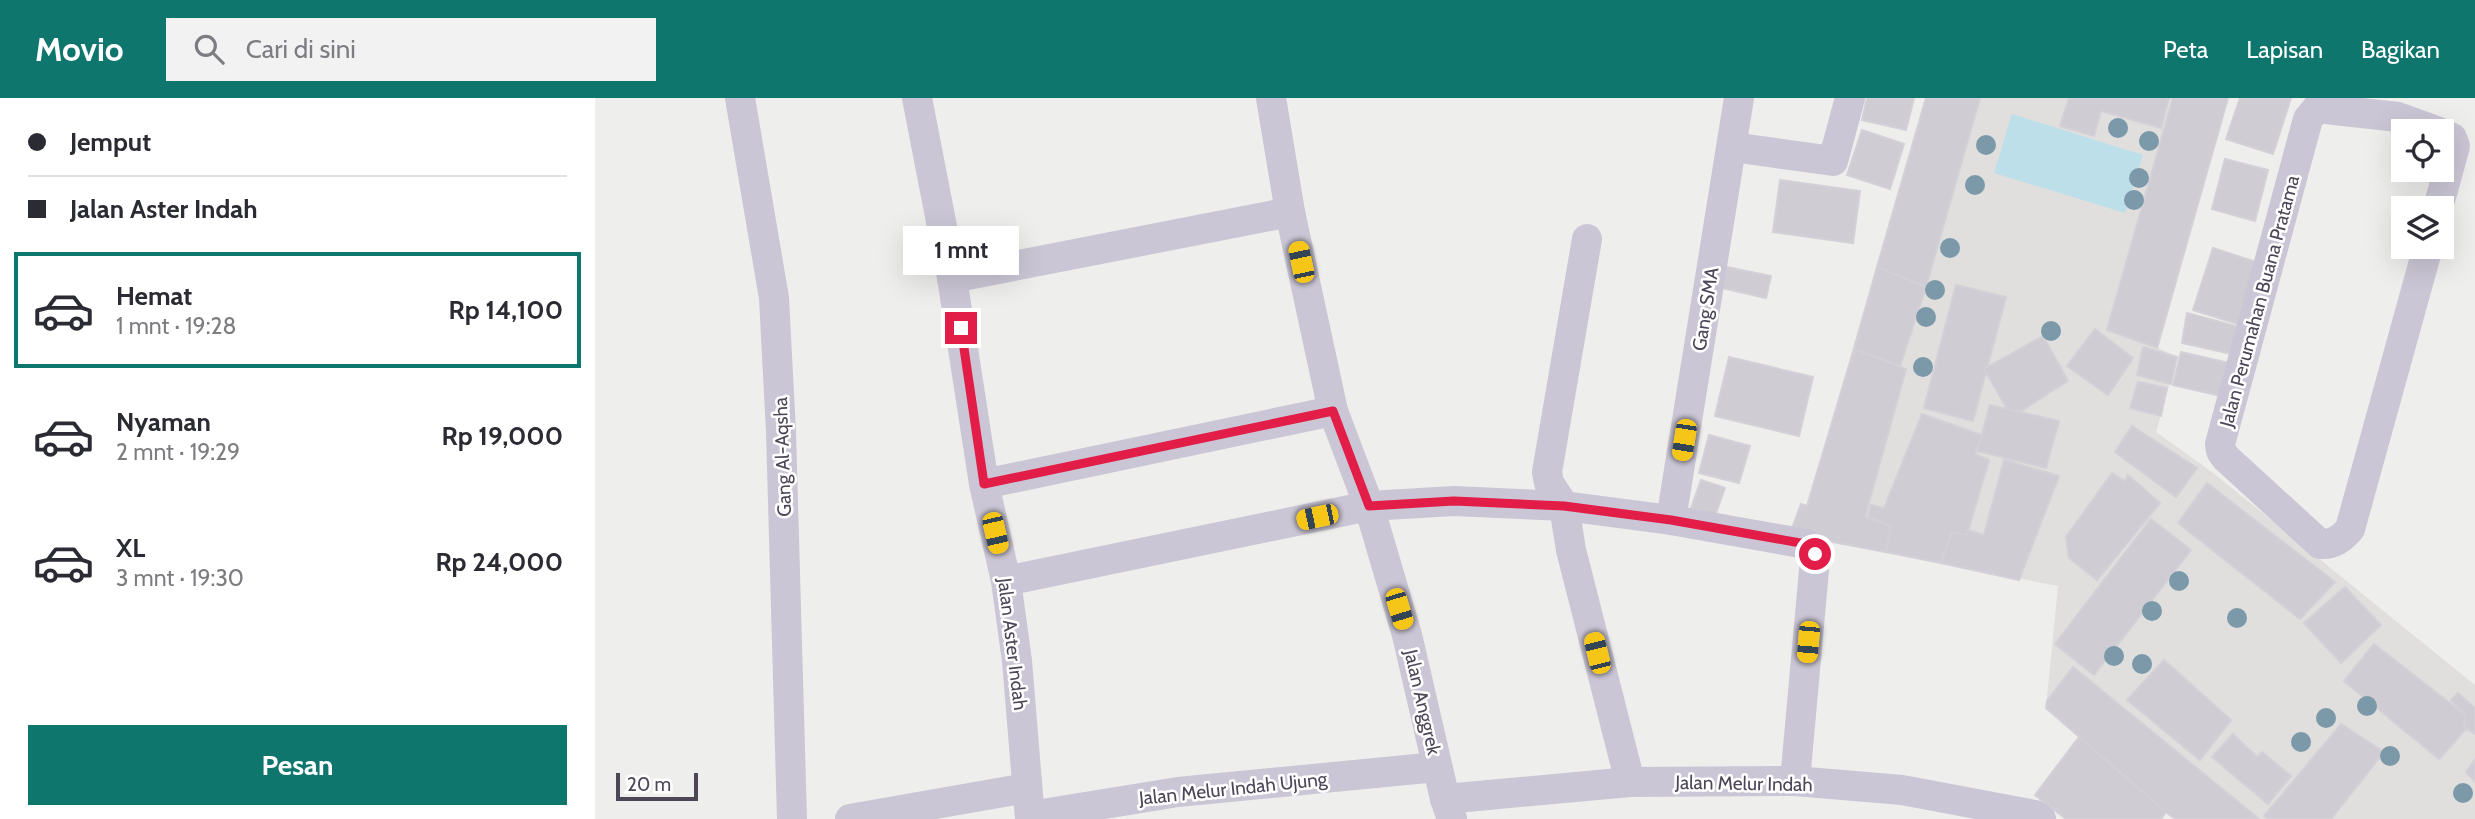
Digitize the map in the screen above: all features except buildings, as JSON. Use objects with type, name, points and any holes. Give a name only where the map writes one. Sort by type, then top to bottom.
[{"type":"street","name":"Gang Al-Aqsha","points":[[740,98],[774,298],[781,432],[792,819]]},
{"type":"street","name":"Jalan Aster Indah","points":[[917,98],[952,278],[984,484],[1006,581],[1017,661],[1029,808]]},
{"type":"street","name":"Jalan Anggrek","points":[[1271,98],[1290,212],[1333,411],[1369,506],[1407,635],[1448,809]]},
{"type":"street","name":"Gang SMA","points":[[1671,520],[1739,98]]},
{"type":"street","points":[[1732,147],[1833,161],[1850,98]]},
{"type":"street","name":"Jalan Perumahan Buana Pratama","points":[[2418,119],[2400,108],[2317,108],[2311,113],[2220,444],[2226,457],[2319,544],[2328,545],[2342,538],[2350,529],[2425,259]]},
{"type":"street","points":[[952,278],[1290,212]]},
{"type":"street","points":[[1587,239],[1547,472],[1549,483],[1564,506],[1571,550],[1630,782]]},
{"type":"street","points":[[984,484],[1333,411]]},
{"type":"street","points":[[1006,581],[1369,506],[1454,501],[1564,506],[1671,520],[1806,544],[1815,554],[1795,781]]},
{"type":"street","name":"Jalan Melur Indah Ujung","points":[[850,819],[1029,808],[1178,805],[1437,767]]},
{"type":"street","name":"Jalan Melur Indah","points":[[1448,809],[1630,782],[1795,781],[1902,790],[2037,818]]},
{"type":"shaded area","points":[[1926,98],[2228,98],[2158,348],[2177,357],[2156,432],[2212,472],[2475,685],[2475,819],[2175,819],[2046,708],[2058,586],[1790,534],[1801,504],[1807,505]]},
{"type":"shaded area","points":[[2012,114],[2143,155],[2125,213],[1994,173]]},
{"type":"route","points":[[961,328],[984,484],[1333,411],[1369,506],[1454,501],[1564,506],[1671,520],[1806,544],[1815,554]]}]
